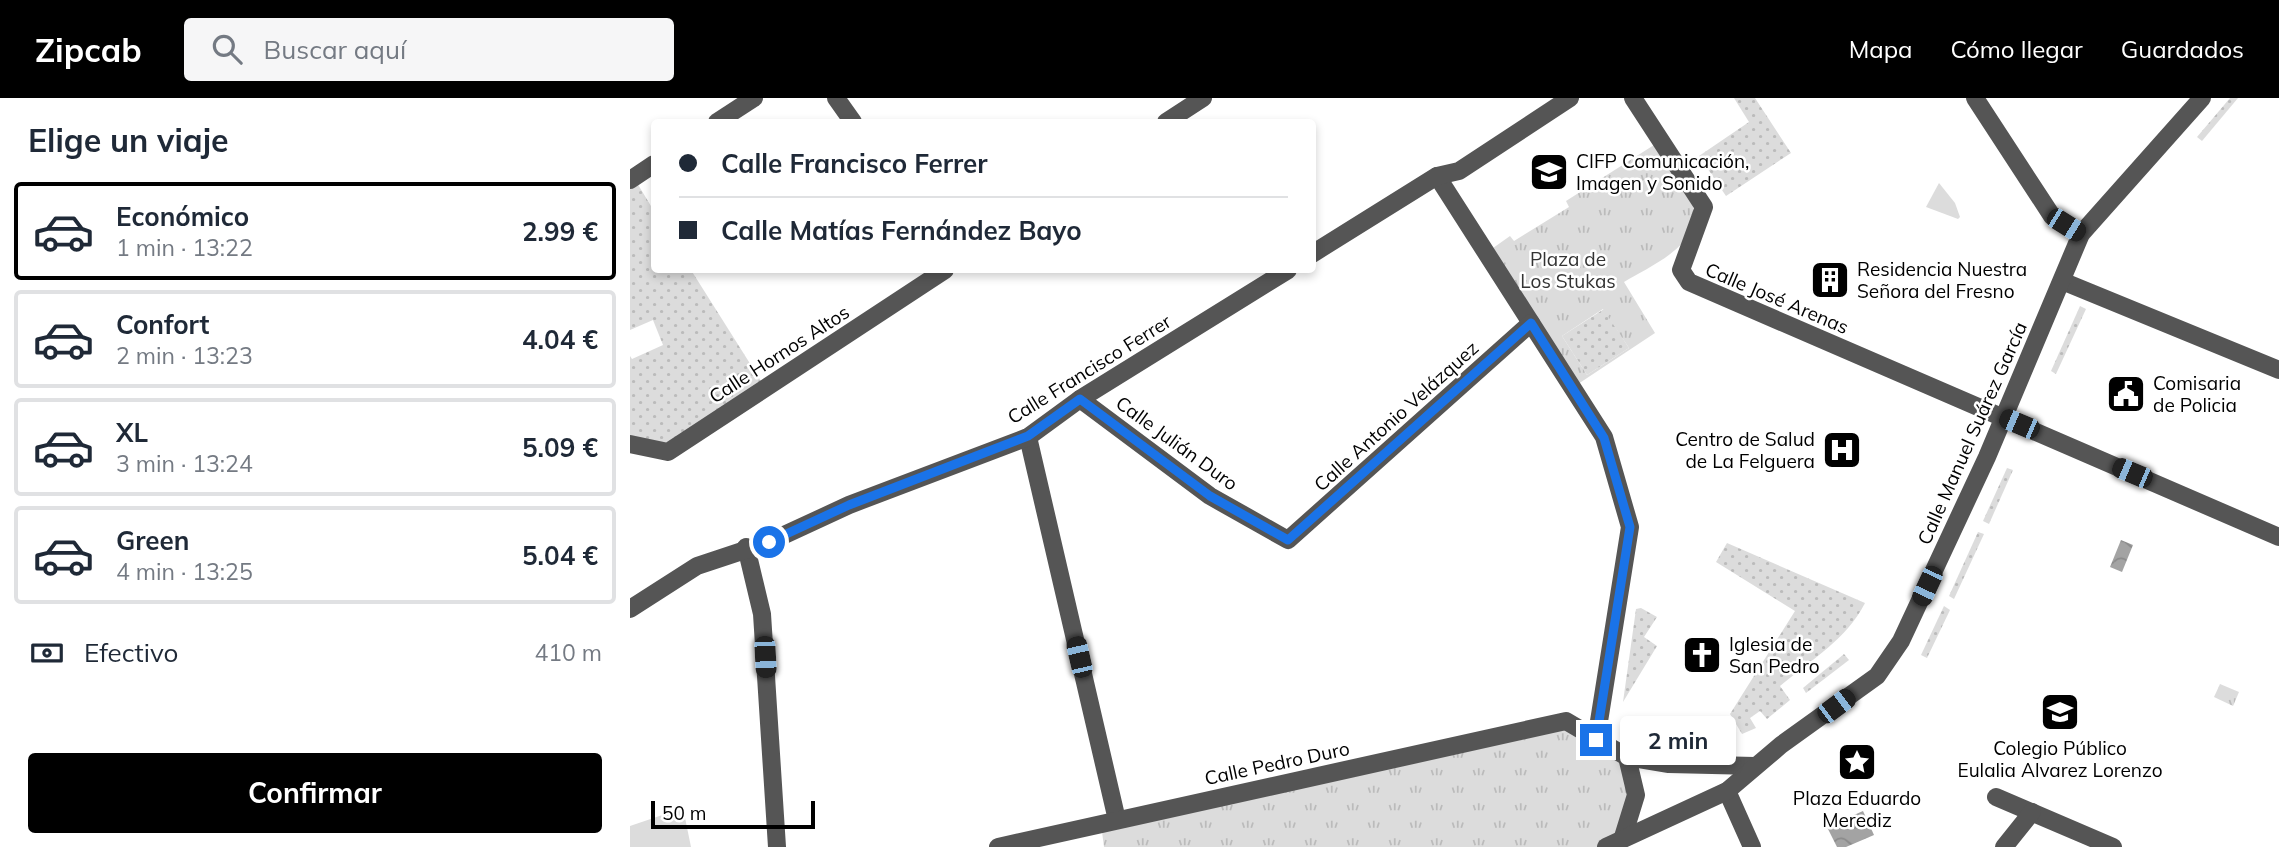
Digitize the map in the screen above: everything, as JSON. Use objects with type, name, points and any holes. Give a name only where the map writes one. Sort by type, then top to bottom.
[{"type":"street","points":[[722,119],[754,98]]},
{"type":"street","points":[[836,98],[851,119]]},
{"type":"street","points":[[1171,119],[1203,98]]},
{"type":"street","points":[[1316,252],[1437,176],[1459,171],[1570,98]]},
{"type":"street","name":"Calle José Arenas","points":[[1633,98],[1704,207],[1683,260],[1681,270],[1685,276],[1700,288],[2005,418]]},
{"type":"street","points":[[1975,98],[2052,216],[2081,234]]},
{"type":"street","name":"Calle Manuel Suárez García","points":[[1606,847],[1727,791],[1755,766],[1877,676],[1901,642],[2005,418],[2081,234],[2202,98]]},
{"type":"street","points":[[630,180],[651,166]]},
{"type":"street","points":[[1437,176],[1604,438],[1630,527],[1596,740],[1627,757],[1669,764],[1755,766]]},
{"type":"street","name":"Calle Hornos Altos","points":[[630,444],[668,452],[940,273]]},
{"type":"street","name":"Calle Francisco Ferrer","points":[[630,609],[697,566],[746,547],[769,542],[849,505],[1028,436],[1080,399],[1282,273]]},
{"type":"street","points":[[2062,281],[2279,370]]},
{"type":"street","name":"Calle Antonio Velázquez","points":[[1288,540],[1531,323]]},
{"type":"street","name":"Calle Julián Duro","points":[[1080,399],[1210,496],[1288,540]]},
{"type":"street","points":[[2005,418],[2279,537]]},
{"type":"street","points":[[1028,436],[1117,820]]},
{"type":"street","points":[[746,547],[762,614],[776,847]]},
{"type":"street","name":"Calle Pedro Duro","points":[[998,847],[1566,721],[1596,740]]},
{"type":"street","points":[[1623,837],[1636,795],[1627,757]]},
{"type":"street","points":[[1727,791],[1752,847]]},
{"type":"street","points":[[1996,797],[2113,847]]},
{"type":"street","points":[[2004,847],[2032,812]]},
{"type":"green space","points":[[1734,98],[1755,98],[1791,153],[1726,196],[1699,156],[1749,122]]},
{"type":"green space","points":[[2230,98],[2238,98],[2202,141],[2197,137]]},
{"type":"green space","name":"Plaza de Los Stukas","points":[[1654,145],[1691,199],[1694,220],[1690,232],[1672,253],[1624,282],[1655,333],[1572,388],[1486,253],[1510,236],[1514,241],[1569,207],[1566,201]],"holes":[[[1603,309],[1629,348],[1587,375],[1562,336]]]},
{"type":"green space","points":[[634,178],[651,206],[651,273],[693,273],[766,389],[668,452],[630,444],[630,356],[632,359],[663,345],[653,320],[630,330],[630,180]]},
{"type":"green space","points":[[1939,183],[1955,203],[1960,217],[1958,219],[1926,207]]},
{"type":"green space","points":[[2080,306],[2086,309],[2056,374],[2051,371]]},
{"type":"green space","points":[[1604,309],[1629,348],[1587,375],[1562,336]]},
{"type":"green space","points":[[2007,468],[2013,470],[1989,524],[1983,521]]},
{"type":"green space","points":[[1978,532],[1984,534],[1954,599],[1949,596]]},
{"type":"green space","points":[[1727,543],[1865,603],[1838,638],[1780,686],[1790,700],[1767,719],[1760,711],[1750,718],[1756,728],[1742,734],[1730,714],[1795,611],[1716,562]]},
{"type":"green space","points":[[1944,606],[1950,610],[1927,658],[1921,655]]},
{"type":"green space","points":[[1641,608],[1657,617],[1644,637],[1657,646],[1623,702],[1636,609]]},
{"type":"green space","points":[[1844,654],[1849,660],[1806,693],[1803,688]]},
{"type":"green space","points":[[2220,684],[2239,692],[2233,706],[2214,697]]},
{"type":"green space","points":[[1712,716],[1728,734],[1727,739],[1694,744],[1680,740],[1690,723],[1703,732]]},
{"type":"green space","points":[[1566,721],[1627,757],[1631,819],[1606,847],[1104,847],[1101,824]]},
{"type":"green space","points":[[683,808],[691,847],[630,847],[630,826]]},
{"type":"water","points":[[2121,540],[2133,545],[2122,572],[2110,567]]},
{"type":"water","points":[[1863,811],[1874,835],[1846,847],[1837,847],[1827,827]]},
{"type":"place","name":"CIFP Comunicación, Imagen y Sonido","points":[[1549,172]]},
{"type":"place","name":"Residencia Nuestra Señora del Fresno","points":[[1830,280]]},
{"type":"place","name":"Comisaria de Policia","points":[[2126,394]]},
{"type":"place","name":"Centro de Salud de La Felguera","points":[[1842,450]]},
{"type":"place","name":"Iglesia de San Pedro","points":[[1702,655]]},
{"type":"place","name":"Colegio Público Eulalia Alvarez Lorenzo","points":[[2060,712]]},
{"type":"place","name":"Plaza Eduardo Merediz","points":[[1857,762]]},
{"type":"route","points":[[769,542],[849,505],[1028,436],[1080,399],[1210,496],[1288,540],[1531,323],[1604,438],[1630,527],[1596,740]]}]
